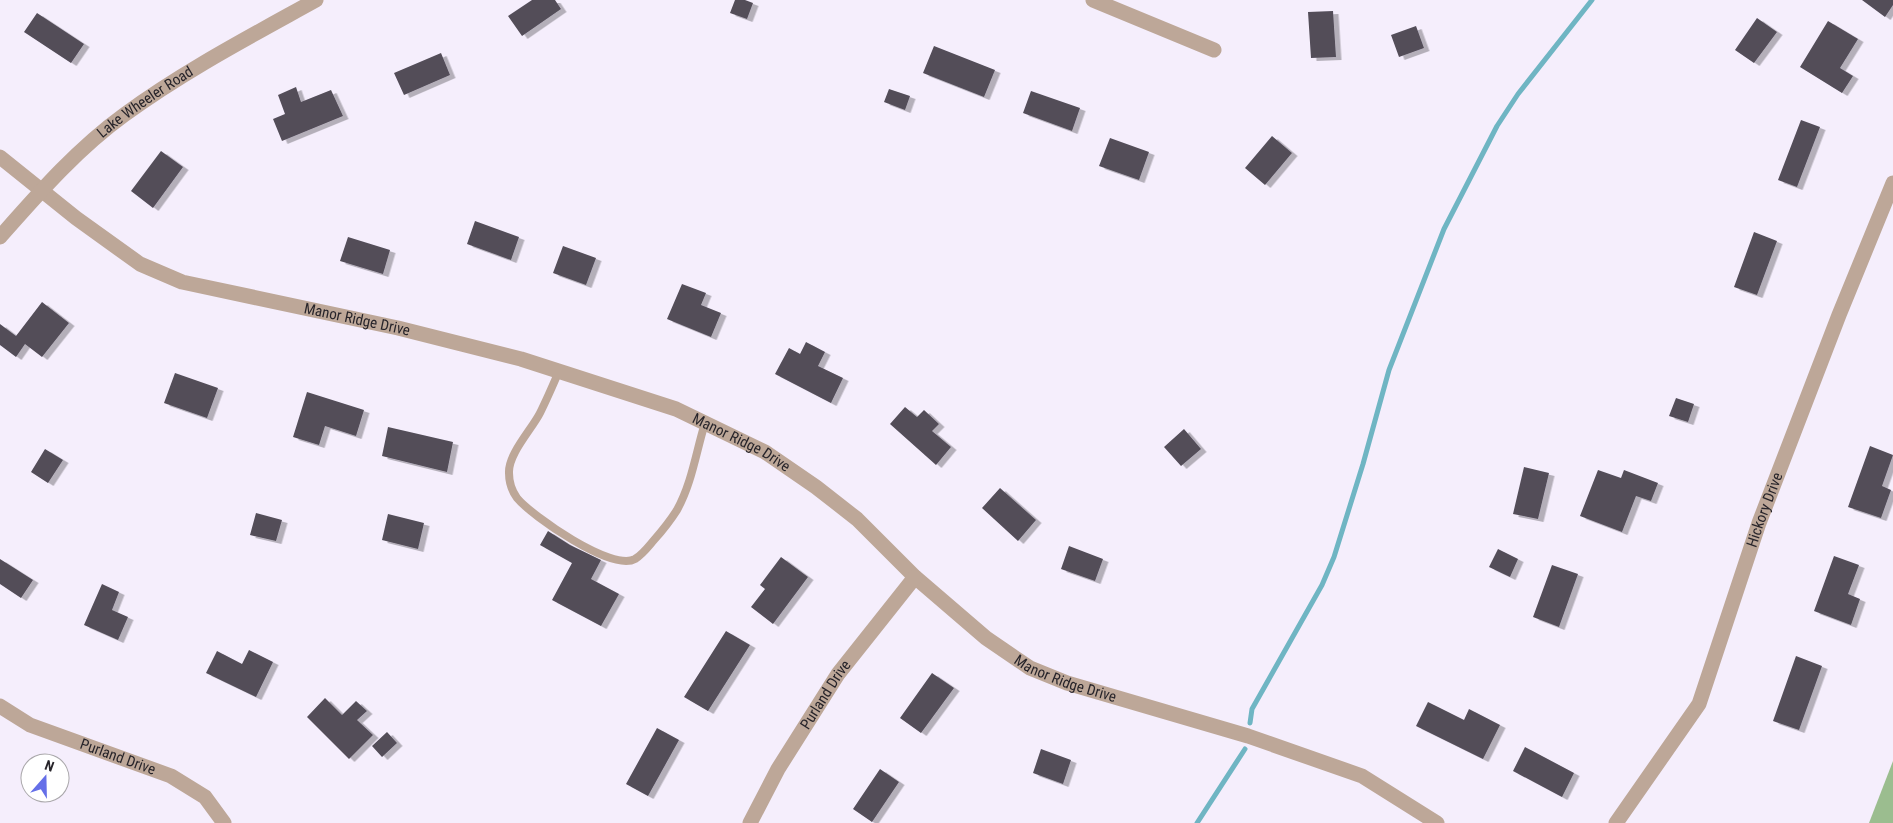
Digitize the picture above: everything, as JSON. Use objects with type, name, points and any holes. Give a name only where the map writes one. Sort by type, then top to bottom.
[{"type":"street","name":"Lake Wheeler Road","points":[[0,237],[82,149],[123,115],[188,71],[316,0]]},
{"type":"street","points":[[1093,0],[1214,50]]},
{"type":"street","name":"Manor Ridge Drive","points":[[0,157],[41,191],[140,264],[182,282],[398,328],[521,359],[676,409],[765,452],[816,487],[857,519],[915,577],[986,638],[1030,668],[1067,683],[1248,736],[1362,776],[1437,823]]},
{"type":"street","name":"Hickory Drive","points":[[1616,823],[1699,704],[1759,523],[1839,315],[1893,183]]},
{"type":"street","name":"Purland Drive","points":[[750,823],[778,769],[838,674],[915,577]]},
{"type":"street","name":"Purland Drive","points":[[0,706],[30,724],[172,776],[205,797],[224,823]]},
{"type":"lane","points":[[559,371],[540,413],[512,460],[509,471],[510,482],[516,497],[557,531],[582,546],[610,558],[623,561],[632,560],[641,554],[663,530],[677,509],[690,479],[705,423]]},
{"type":"green space","points":[[1893,761],[1893,823],[1869,823]]},
{"type":"building","points":[[532,0],[555,0],[561,9],[522,36],[508,16]]},
{"type":"building","points":[[735,0],[745,0],[753,3],[747,19],[730,13]]},
{"type":"building","points":[[1862,0],[1893,0],[1893,5],[1885,17]]},
{"type":"building","points":[[1333,11],[1336,57],[1311,58],[1308,12]]},
{"type":"building","points":[[37,13],[84,44],[71,63],[24,32]]},
{"type":"building","points":[[1757,18],[1777,32],[1754,63],[1735,50]]},
{"type":"building","points":[[1828,21],[1858,39],[1840,68],[1853,76],[1842,93],[1800,67]]},
{"type":"building","points":[[1416,26],[1424,48],[1399,57],[1391,35]]},
{"type":"building","points":[[934,46],[995,70],[984,97],[923,73]]},
{"type":"building","points":[[441,53],[450,75],[404,95],[394,73]]},
{"type":"building","points":[[296,87],[301,102],[331,90],[343,116],[282,141],[273,119],[285,114],[278,95]]},
{"type":"building","points":[[889,89],[910,96],[905,110],[884,102]]},
{"type":"building","points":[[1031,91],[1080,108],[1072,131],[1023,113]]},
{"type":"building","points":[[1801,120],[1820,127],[1797,187],[1778,180]]},
{"type":"building","points":[[1272,136],[1292,153],[1265,185],[1245,168]]},
{"type":"building","points":[[1110,138],[1149,152],[1139,180],[1099,166]]},
{"type":"building","points":[[161,151],[183,167],[153,208],[131,191]]},
{"type":"building","points":[[475,221],[519,237],[511,260],[467,244]]},
{"type":"building","points":[[1754,232],[1777,241],[1757,295],[1734,287]]},
{"type":"building","points":[[348,237],[390,250],[383,274],[340,261]]},
{"type":"building","points":[[563,246],[596,258],[586,285],[553,273]]},
{"type":"building","points":[[682,284],[706,293],[701,305],[721,313],[711,337],[667,319]]},
{"type":"building","points":[[42,302],[69,323],[42,357],[25,344],[16,357],[0,345],[0,324],[16,336]]},
{"type":"building","points":[[806,342],[825,352],[818,366],[843,378],[831,403],[775,374],[789,348],[800,354]]},
{"type":"building","points":[[175,373],[218,388],[207,418],[164,403]]},
{"type":"building","points":[[307,392],[364,410],[356,436],[325,426],[319,445],[293,437]]},
{"type":"building","points":[[1676,398],[1694,404],[1688,422],[1669,416]]},
{"type":"building","points":[[905,407],[917,417],[924,410],[939,424],[932,431],[951,447],[936,465],[890,424]]},
{"type":"building","points":[[388,427],[453,442],[447,472],[382,456]]},
{"type":"building","points":[[1184,429],[1201,449],[1181,466],[1164,447]]},
{"type":"building","points":[[1870,446],[1893,455],[1882,486],[1891,490],[1881,518],[1848,507]]},
{"type":"building","points":[[45,449],[63,460],[48,483],[31,472]]},
{"type":"building","points":[[1524,467],[1549,473],[1538,519],[1513,514]]},
{"type":"building","points":[[1598,470],[1621,478],[1624,470],[1658,483],[1651,501],[1636,496],[1622,532],[1580,516]]},
{"type":"building","points":[[1000,488],[1036,520],[1018,541],[982,508]]},
{"type":"building","points":[[256,513],[282,520],[276,541],[250,535]]},
{"type":"building","points":[[388,514],[424,523],[418,549],[382,540]]},
{"type":"building","points":[[548,531],[570,545],[601,560],[591,579],[619,594],[601,626],[552,600],[572,563],[540,545]]},
{"type":"building","points":[[1069,546],[1103,559],[1095,581],[1061,569]]},
{"type":"building","points":[[1498,549],[1518,559],[1510,577],[1489,567]]},
{"type":"building","points":[[1834,556],[1859,565],[1848,594],[1860,599],[1851,625],[1814,611]]},
{"type":"building","points":[[781,557],[808,577],[773,624],[751,607],[765,589],[760,585]]},
{"type":"building","points":[[0,559],[33,580],[21,598],[0,584]]},
{"type":"building","points":[[1552,565],[1578,574],[1559,627],[1533,617]]},
{"type":"building","points":[[102,584],[119,592],[112,610],[128,617],[118,640],[84,625]]},
{"type":"building","points":[[726,631],[750,645],[708,711],[684,697]]},
{"type":"building","points":[[249,650],[273,662],[256,697],[206,673],[217,651],[242,664]]},
{"type":"building","points":[[1796,656],[1822,666],[1799,730],[1773,721]]},
{"type":"building","points":[[932,673],[954,688],[921,733],[900,718]]},
{"type":"building","points":[[325,698],[342,715],[356,701],[367,711],[357,720],[373,735],[349,759],[307,717]]},
{"type":"building","points":[[1428,702],[1464,720],[1469,709],[1500,725],[1483,759],[1416,726]]},
{"type":"building","points":[[657,728],[679,740],[648,796],[626,784]]},
{"type":"building","points":[[387,732],[397,743],[382,757],[372,746]]},
{"type":"building","points":[[1525,747],[1574,773],[1562,797],[1513,771]]},
{"type":"building","points":[[1041,749],[1071,760],[1063,784],[1033,773]]},
{"type":"building","points":[[880,769],[899,782],[872,822],[853,809]]},
{"type":"waterway","points":[[1250,723],[1252,709],[1322,585],[1334,557],[1363,464],[1389,370],[1444,229],[1497,126],[1518,94],[1592,0]]},
{"type":"waterway","points":[[1197,823],[1245,749]]}]
